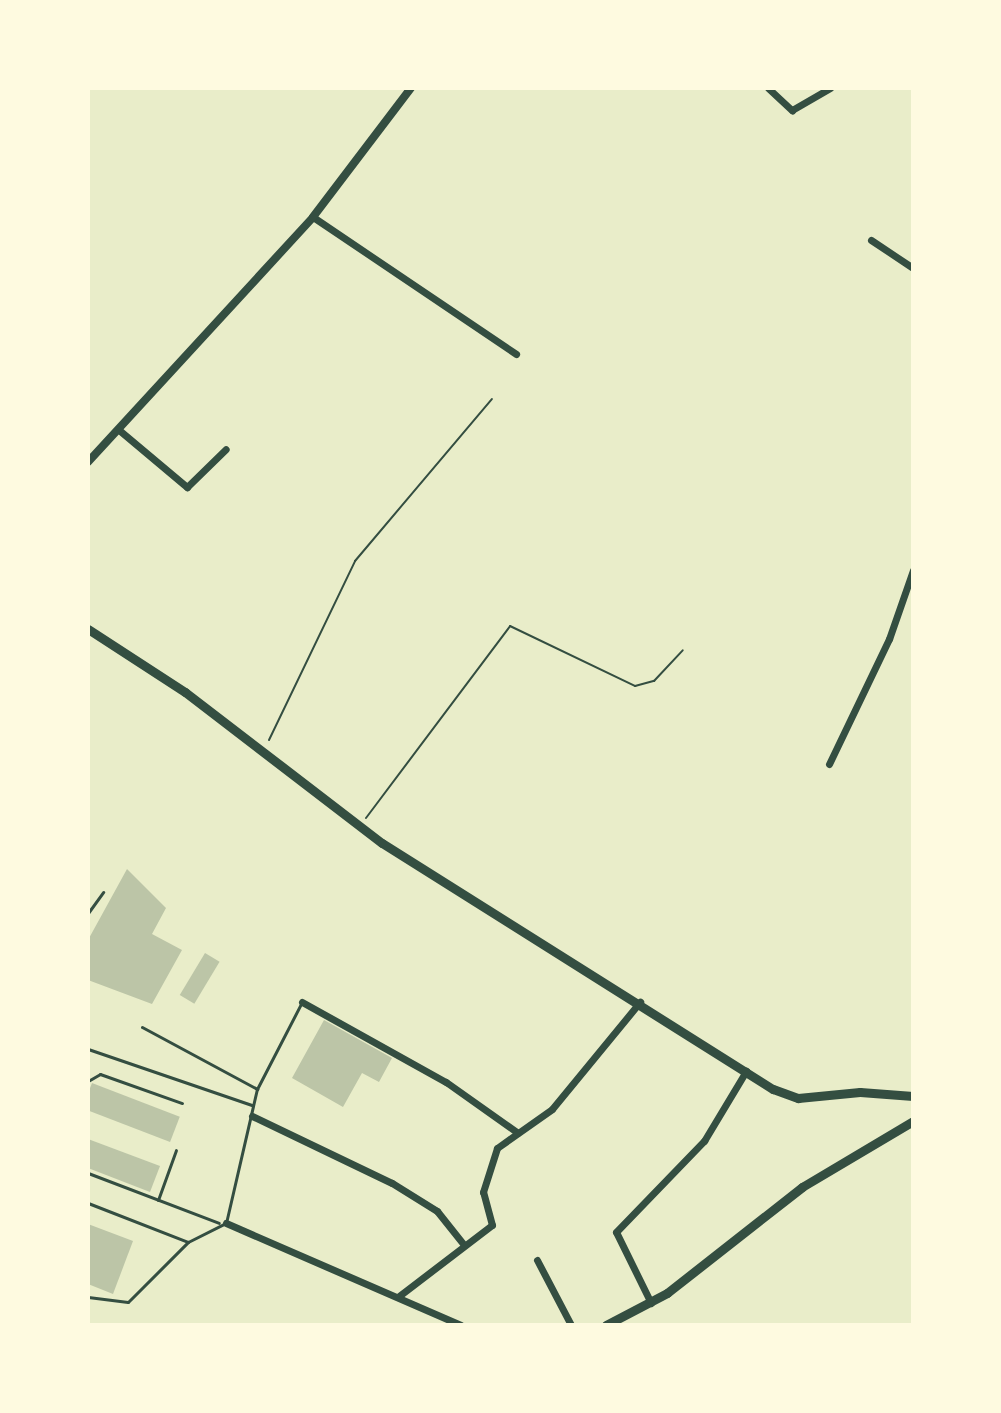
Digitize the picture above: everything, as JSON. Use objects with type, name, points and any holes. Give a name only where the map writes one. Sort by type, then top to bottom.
[{"type":"main road","points":[[88,629],[263,752],[360,826],[746,1071],[798,1098],[860,1092],[913,1096]]},
{"type":"main road","points":[[606,1325],[651,1303],[802,1187],[913,1121]]},
{"type":"street","points":[[88,462],[313,217],[411,88]]},
{"type":"street","points":[[768,88],[792,110],[830,88]]},
{"type":"street","points":[[313,217],[516,354]]},
{"type":"street","points":[[871,240],[913,268]]},
{"type":"street","points":[[119,430],[187,487],[226,449]]},
{"type":"street","points":[[829,764],[889,639],[913,570]]},
{"type":"street","points":[[302,1002],[446,1082],[518,1133]]},
{"type":"street","points":[[399,1296],[494,1222],[483,1186],[497,1148],[552,1109],[640,1002]]},
{"type":"street","points":[[651,1303],[616,1232],[704,1141],[746,1071]]},
{"type":"street","points":[[252,1116],[392,1183],[437,1211],[464,1245]]},
{"type":"street","points":[[223,1223],[461,1325]]},
{"type":"street","points":[[537,1260],[571,1325]]},
{"type":"lane","points":[[88,913],[103,892]]},
{"type":"lane","points":[[88,1297],[128,1302],[188,1242],[223,1223],[257,1089],[302,1002]]},
{"type":"lane","points":[[142,1027],[257,1089]]},
{"type":"lane","points":[[88,1049],[252,1105]]},
{"type":"lane","points":[[88,1081],[100,1074],[182,1103]]},
{"type":"lane","points":[[158,1200],[176,1150]]},
{"type":"lane","points":[[88,1173],[223,1223]]},
{"type":"lane","points":[[88,1203],[188,1242]]},
{"type":"path","points":[[263,752],[355,561],[492,399]]},
{"type":"path","points":[[360,826],[510,626],[635,686],[654,681],[683,650]]},
{"type":"building","points":[[127,869],[166,908],[152,934],[182,950],[152,1004],[88,980],[88,940]]},
{"type":"building","points":[[205,953],[220,962],[194,1004],[180,995]]},
{"type":"building","points":[[324,1020],[392,1058],[379,1082],[362,1073],[343,1107],[292,1078]]},
{"type":"building","points":[[92,1083],[180,1117],[170,1142],[88,1110],[88,1093]]},
{"type":"building","points":[[88,1139],[160,1166],[150,1192],[88,1168]]},
{"type":"building","points":[[88,1224],[133,1241],[113,1294],[88,1284]]}]
